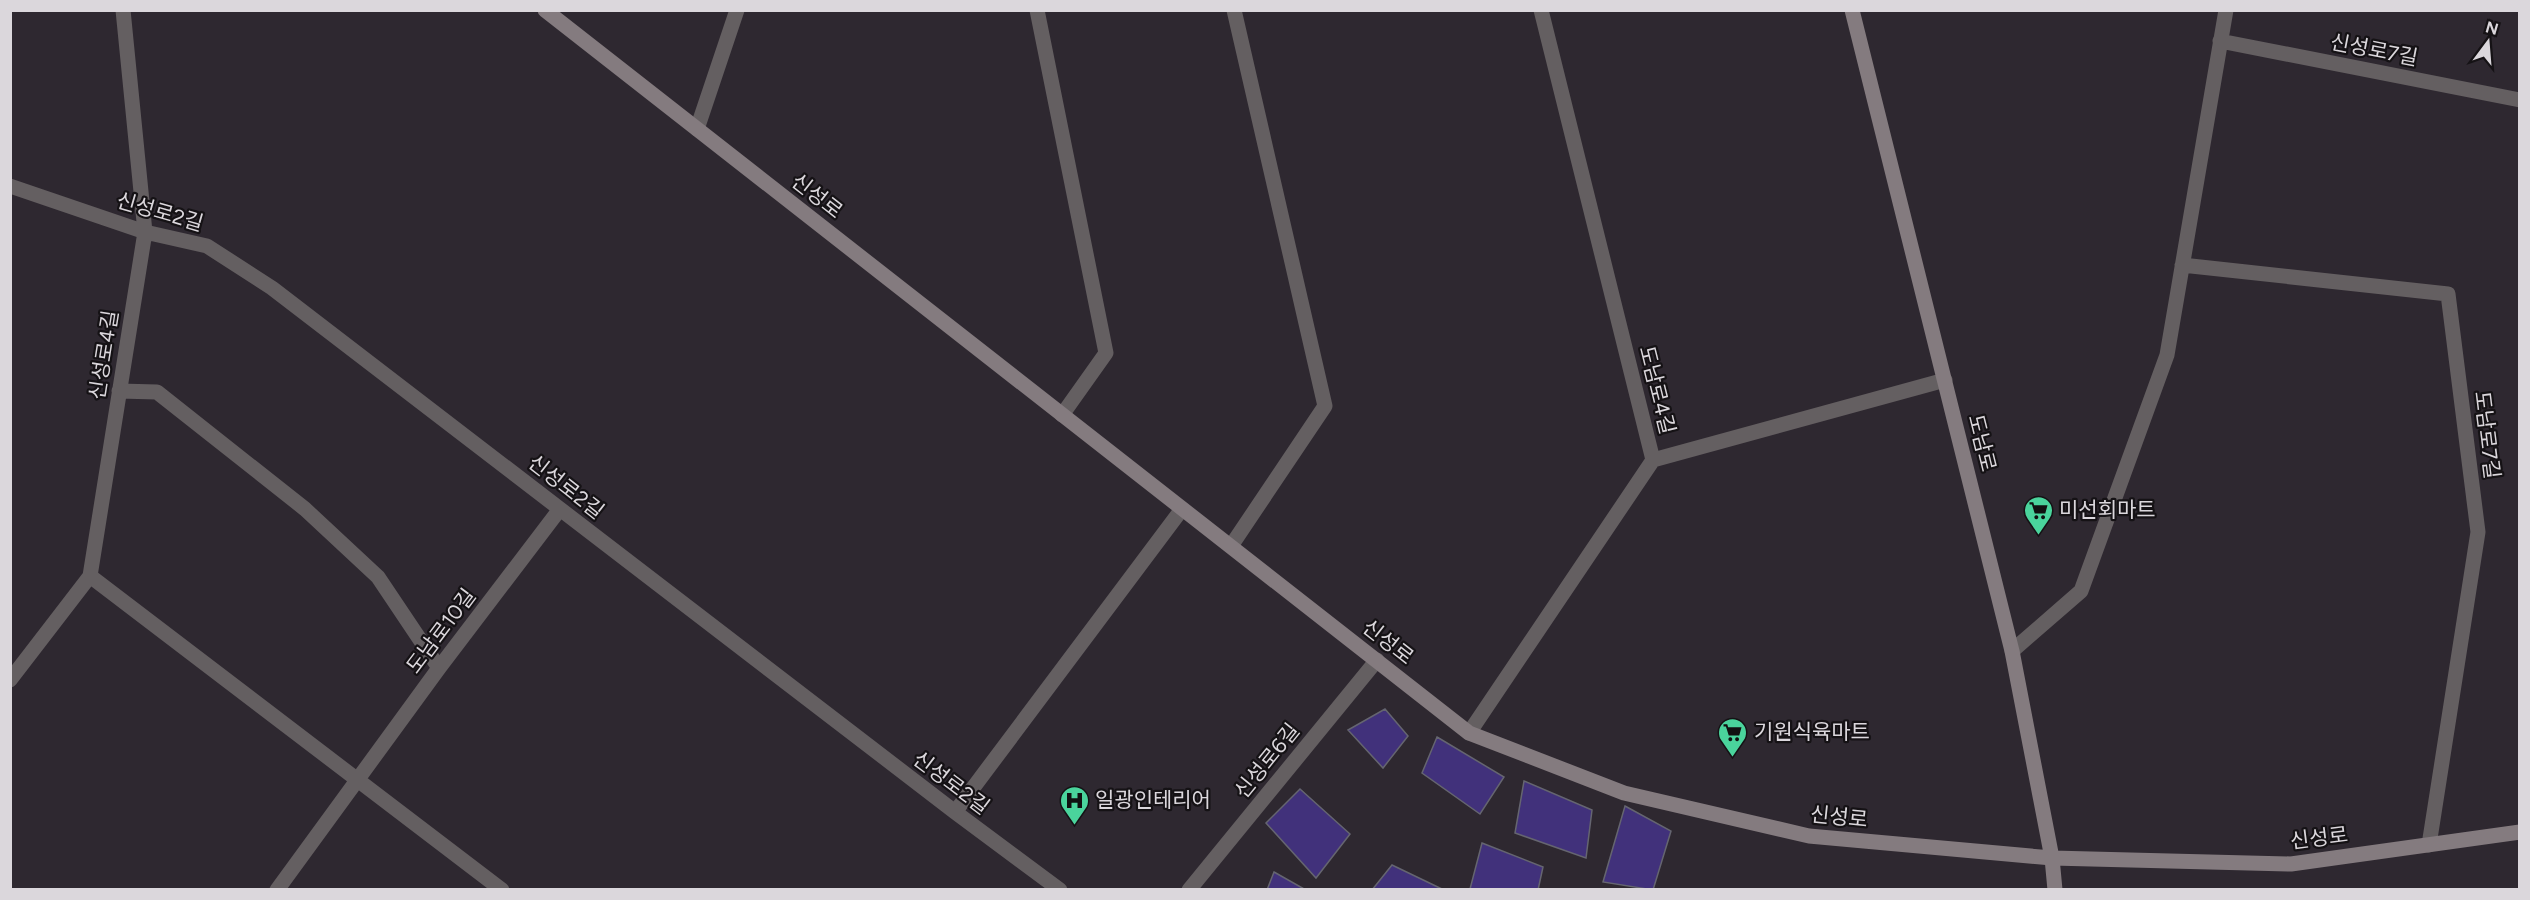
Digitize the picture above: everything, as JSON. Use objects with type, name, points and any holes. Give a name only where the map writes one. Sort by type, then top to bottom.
[{"type":"street","name":"신성로4길","points":[[10,680],[90,576],[145,232],[123,10]]},
{"type":"street","name":"신성로","points":[[545,10],[1469,733],[1624,793],[1809,836],[2052,858],[2291,864],[2520,832]]},
{"type":"street","points":[[697,129],[737,10]]},
{"type":"street","points":[[1037,10],[1106,353],[1062,415]]},
{"type":"street","points":[[1231,546],[1325,406],[1234,10]]},
{"type":"street","name":"도남로4길","points":[[1469,733],[1653,460],[1542,10]]},
{"type":"street","name":"도남로","points":[[1852,10],[2012,651],[2052,858],[2055,890]]},
{"type":"street","points":[[2012,651],[2081,591],[2167,355],[2226,10]]},
{"type":"street","name":"신성로7길","points":[[2220,41],[2520,100]]},
{"type":"street","name":"신성로2길","points":[[10,186],[145,232],[207,246],[272,288],[955,813],[1060,890]]},
{"type":"street","name":"도남로7길","points":[[2182,265],[2448,294],[2478,532],[2429,845]]},
{"type":"street","points":[[1653,460],[1945,380]]},
{"type":"street","points":[[119,391],[157,392],[305,509],[378,577],[439,668]]},
{"type":"street","points":[[955,813],[1182,508]]},
{"type":"street","name":"도남로10길","points":[[277,890],[439,668],[560,509]]},
{"type":"street","points":[[90,576],[502,890]]},
{"type":"street","name":"신성로6길","points":[[1189,890],[1377,660]]},
{"type":"building","points":[[1385,709],[1408,736],[1383,768],[1348,730]]},
{"type":"building","points":[[1437,737],[1504,777],[1480,814],[1422,773]]},
{"type":"building","points":[[1524,781],[1592,810],[1586,858],[1515,833]]},
{"type":"building","points":[[1300,789],[1350,834],[1316,878],[1266,823]]},
{"type":"building","points":[[1625,806],[1671,831],[1653,890],[1603,882]]},
{"type":"building","points":[[1482,843],[1543,867],[1538,890],[1470,889]]},
{"type":"building","points":[[1392,865],[1444,890],[1372,890]]},
{"type":"building","points":[[1274,872],[1306,890],[1267,890]]},
{"type":"place","name":"미선회마트","points":[[2038,536]]},
{"type":"place","name":"기원식육마트","points":[[1733,758]]},
{"type":"place","name":"일광인테리어","points":[[1074,826]]}]
